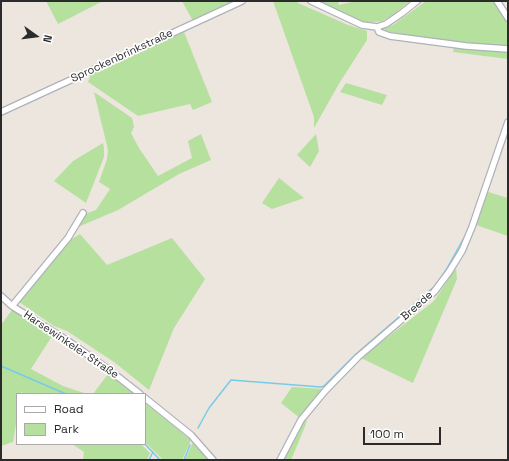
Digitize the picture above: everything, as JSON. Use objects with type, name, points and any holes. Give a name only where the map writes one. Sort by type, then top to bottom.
[{"type":"street","name":"Sprockenbrinkstraße","points":[[1,112],[242,1]]},
{"type":"street","points":[[311,1],[362,25],[377,27],[386,24],[417,1]]},
{"type":"street","points":[[497,1],[508,18]]},
{"type":"street","points":[[377,27],[379,32],[390,36],[466,46],[508,49]]},
{"type":"street","name":"Breede","points":[[280,460],[301,420],[325,391],[358,357],[434,292],[449,272],[462,251],[472,227],[508,122]]},
{"type":"street","points":[[12,306],[68,238],[84,213]]},
{"type":"street","name":"Harsewinkeler Straße","points":[[1,296],[12,306],[71,343],[108,369],[139,393]]},
{"type":"street","points":[[71,343],[74,337]]},
{"type":"street","points":[[108,369],[112,364]]},
{"type":"street","points":[[146,399],[191,436],[213,460]]},
{"type":"green space","points":[[46,1],[103,1],[58,24]]},
{"type":"green space","points":[[182,1],[236,1],[193,21]]},
{"type":"green space","points":[[273,1],[298,1],[298,3],[348,25],[367,31],[367,40],[340,82],[314,128],[314,117]]},
{"type":"green space","points":[[316,1],[338,1],[339,5],[356,1],[410,1],[393,15],[382,21],[366,23]]},
{"type":"green space","points":[[426,1],[494,1],[508,24],[508,46],[467,44],[391,32],[383,29],[393,25]]},
{"type":"green space","points":[[184,32],[212,102],[193,110],[190,104],[138,116],[88,82],[91,74]]},
{"type":"green space","points":[[454,47],[508,52],[508,59],[453,52]]},
{"type":"green space","points":[[346,83],[387,95],[382,105],[340,92]]},
{"type":"green space","points":[[94,92],[132,118],[134,127],[131,133],[139,148],[158,176],[192,158],[188,141],[201,134],[211,160],[179,174],[118,210],[78,227],[85,214],[96,210],[110,189],[99,182],[107,159],[108,150]]},
{"type":"green space","points":[[316,134],[319,151],[310,167],[297,155]]},
{"type":"green space","points":[[103,143],[104,157],[86,203],[54,181],[73,161]]},
{"type":"green space","points":[[279,178],[304,198],[272,209],[262,203]]},
{"type":"green space","points":[[488,192],[508,198],[508,236],[476,225]]},
{"type":"green space","points":[[80,234],[107,265],[172,238],[205,279],[174,328],[149,390],[114,362],[67,331],[54,326],[19,302],[70,240]]},
{"type":"green space","points":[[456,268],[457,279],[413,383],[361,358],[434,301]]},
{"type":"green space","points":[[12,310],[52,336],[31,369],[63,386],[84,393],[16,393],[16,424],[13,442],[1,446],[1,325]]},
{"type":"green space","points":[[108,374],[133,393],[94,393]]},
{"type":"green space","points":[[292,387],[323,389],[300,418],[281,403]]},
{"type":"green space","points":[[146,404],[191,440],[182,460],[163,460],[146,443]]},
{"type":"green space","points":[[307,417],[306,424],[291,460],[282,460],[301,424]]},
{"type":"green space","points":[[193,442],[208,460],[185,460]]},
{"type":"green space","points":[[74,445],[142,445],[150,453],[147,460],[83,460],[84,452]]},
{"type":"waterway","points":[[198,428],[209,408],[231,380],[324,386],[355,355],[436,285],[465,236]]},
{"type":"waterway","points":[[1,366],[64,393]]},
{"type":"waterway","points":[[146,445],[160,460]]},
{"type":"waterway","points":[[184,460],[190,445]]},
{"type":"waterway","points":[[149,460],[153,452]]}]
